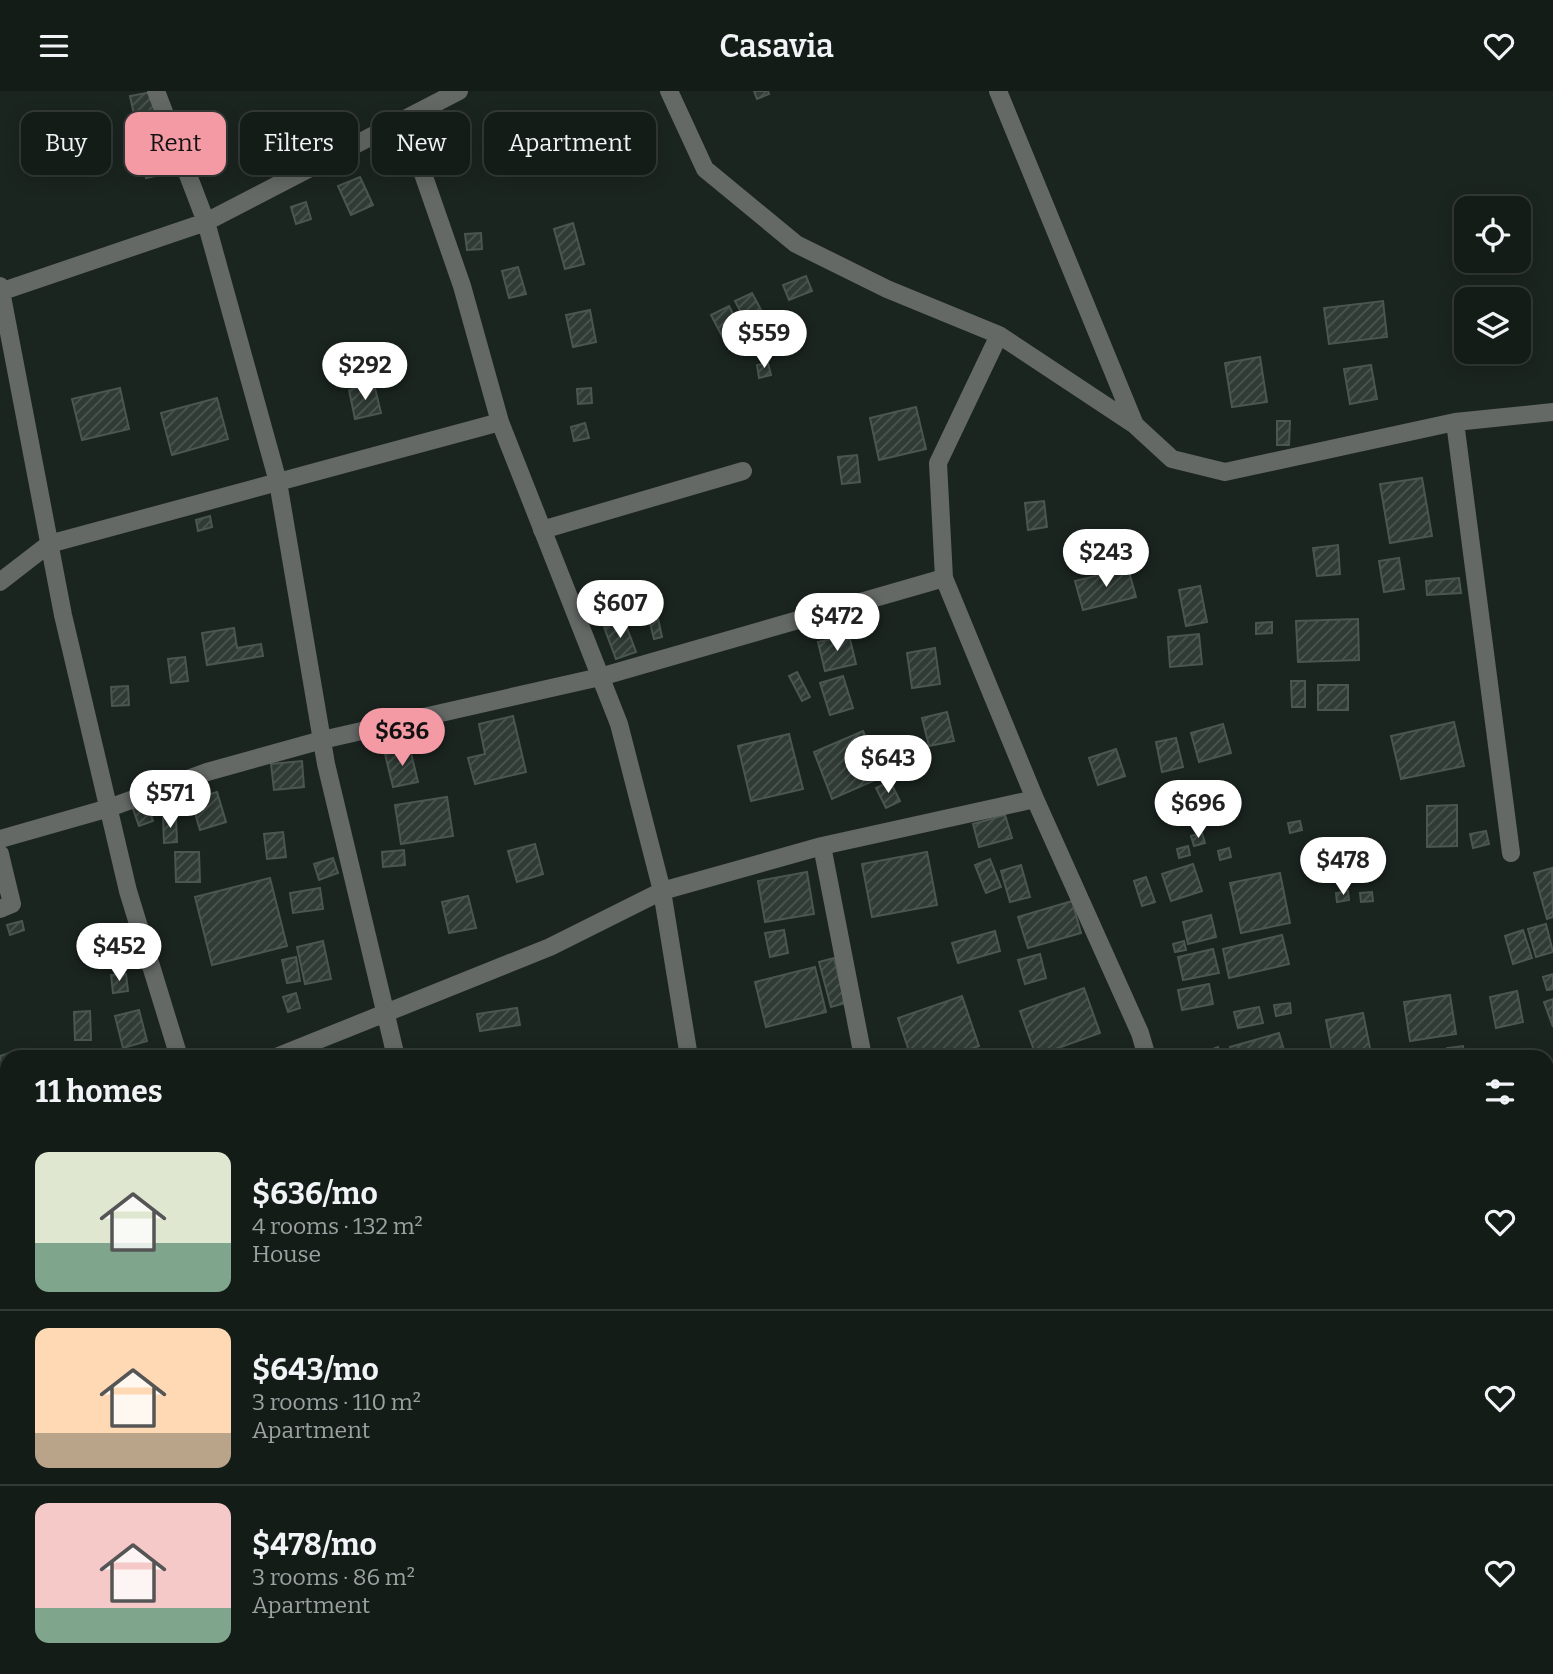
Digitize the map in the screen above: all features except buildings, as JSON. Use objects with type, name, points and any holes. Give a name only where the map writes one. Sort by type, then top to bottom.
[{"type":"street","points":[[156,91],[206,222],[278,482],[322,740],[394,1050]]},
{"type":"street","points":[[418,112],[459,91]]},
{"type":"street","points":[[669,91],[705,169],[796,244],[887,289],[999,335],[1135,425],[1172,459],[1224,472],[1455,422],[1553,412]]},
{"type":"street","points":[[998,91],[1135,425]]},
{"type":"street","points":[[177,1050],[128,891],[49,544],[0,290],[206,222],[372,136]]},
{"type":"street","points":[[423,175],[462,286],[500,422],[619,724],[662,891],[688,1050]]},
{"type":"street","points":[[999,335],[938,463],[944,577],[1035,799],[1140,1033],[1145,1050]]},
{"type":"street","points":[[0,582],[49,544],[500,422]]},
{"type":"street","points":[[1455,422],[1511,853]]},
{"type":"street","points":[[542,530],[743,471]]},
{"type":"street","points":[[0,839],[109,809],[207,772],[322,740],[600,677],[944,577]]},
{"type":"street","points":[[294,1050],[550,947],[662,891],[822,846],[1035,799]]},
{"type":"street","points":[[822,846],[862,1050]]},
{"type":"street","points":[[0,854],[12,904],[0,909]]}]
